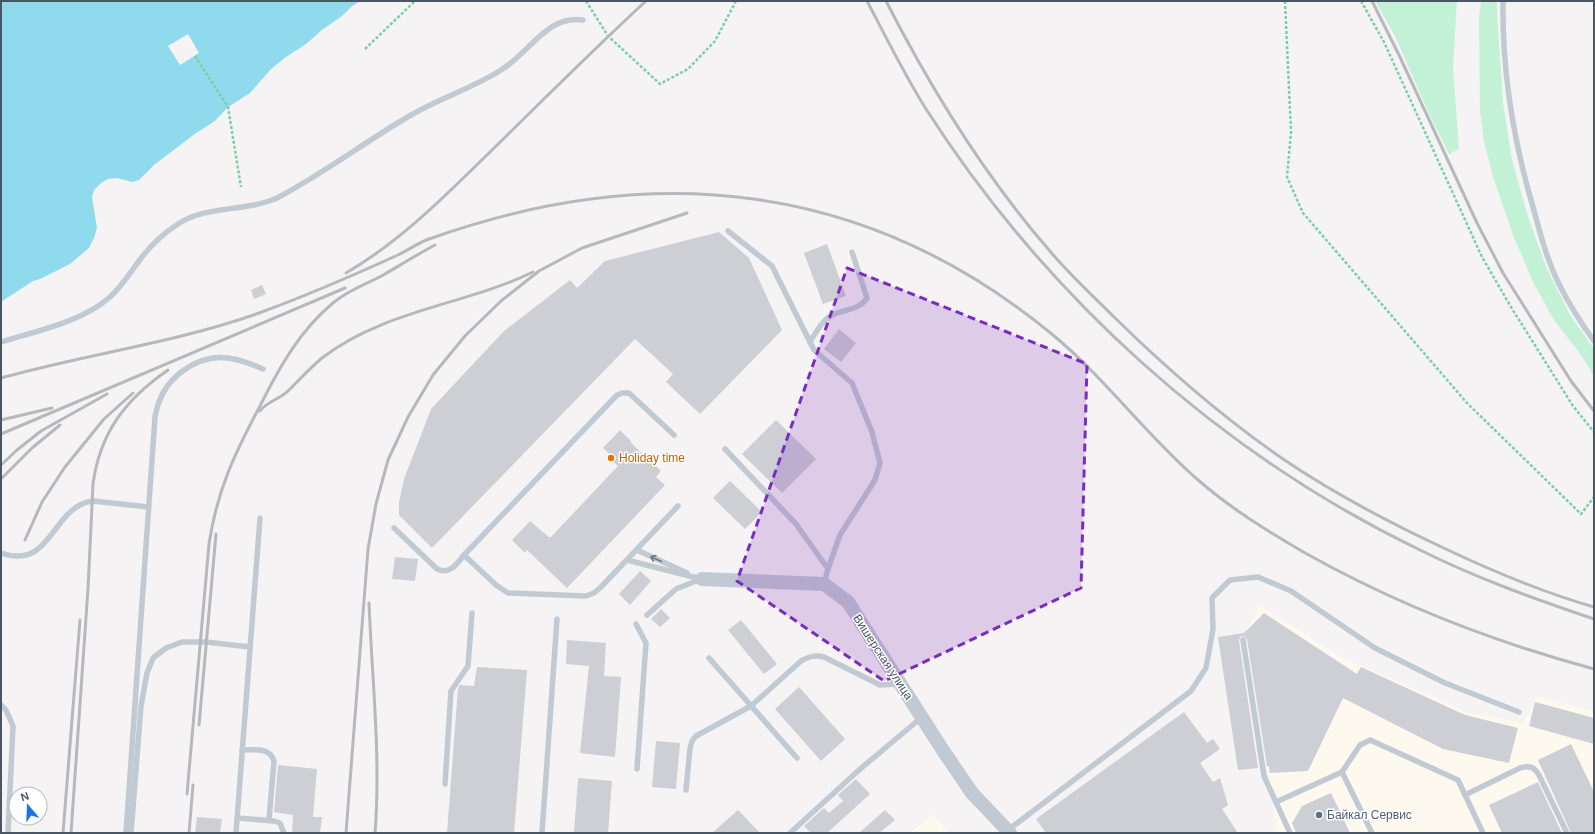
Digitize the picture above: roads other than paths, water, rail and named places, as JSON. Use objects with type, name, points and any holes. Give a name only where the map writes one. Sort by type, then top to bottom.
[{"type":"street","points":[[702,579],[824,584]]},
{"type":"street","name":"Вишерская улица","points":[[824,584],[848,602],[972,793],[1009,832]]},
{"type":"lane","points":[[1503,1],[1509,100],[1524,178],[1542,238],[1559,284],[1581,323],[1594,341]]},
{"type":"lane","points":[[1,342],[74,318],[97,307],[120,286],[142,256],[154,243],[178,224],[207,212],[255,205],[277,198],[414,113],[502,70],[520,56],[548,29],[556,24],[570,20],[583,20]]},
{"type":"lane","points":[[728,231],[772,266],[814,350],[852,383],[872,432],[880,463],[875,480],[840,535],[824,584]]},
{"type":"lane","points":[[810,342],[828,317],[858,306],[865,302],[867,298],[852,252]]},
{"type":"lane","points":[[126,833],[148,507],[156,412],[161,396],[173,379],[198,361],[212,358],[238,359],[263,369]]},
{"type":"lane","points":[[394,528],[437,569],[447,571],[453,568],[617,395],[622,392],[628,393],[674,435]]},
{"type":"lane","points":[[725,449],[796,524],[828,569]]},
{"type":"lane","points":[[1,552],[23,556],[36,552],[71,511],[86,502],[93,501],[148,507]]},
{"type":"lane","points":[[464,556],[496,585],[508,593],[578,597],[586,596],[594,593],[678,506]]},
{"type":"lane","points":[[236,833],[260,518]]},
{"type":"lane","points":[[637,550],[702,579]]},
{"type":"lane","points":[[627,560],[702,579]]},
{"type":"lane","points":[[1009,832],[1191,692],[1206,668],[1213,629],[1212,598],[1230,580],[1258,577],[1291,591],[1375,648],[1445,683],[1519,712]]},
{"type":"lane","points":[[647,615],[676,589],[702,579]]},
{"type":"lane","points":[[445,784],[451,691],[468,666],[472,613]]},
{"type":"lane","points":[[542,833],[557,618]]},
{"type":"lane","points":[[636,624],[646,644],[637,769]]},
{"type":"lane","points":[[1243,640],[1264,776],[1290,833]]},
{"type":"lane","points":[[131,833],[141,706],[147,673],[153,658],[166,648],[182,642],[206,642],[250,647]]},
{"type":"lane","points":[[686,790],[690,748],[692,741],[696,736],[751,706],[801,661],[808,657],[815,656],[824,658],[880,686],[901,684]]},
{"type":"lane","points":[[709,658],[797,758]]},
{"type":"lane","points":[[1,706],[6,710],[13,726],[8,833]]},
{"type":"lane","points":[[790,833],[859,770],[922,717]]},
{"type":"lane","points":[[1276,802],[1342,772],[1360,745],[1370,740],[1458,780],[1484,833]]},
{"type":"lane","points":[[242,750],[269,752],[274,761],[269,820]]},
{"type":"lane","points":[[1465,795],[1520,768],[1528,766],[1535,768],[1567,833]]},
{"type":"lane","points":[[1342,772],[1372,833]]},
{"type":"lane","points":[[237,818],[269,820],[280,823],[284,833]]},
{"type":"water","points":[[1,1],[360,1],[306,44],[271,69],[250,93],[228,107],[215,121],[196,133],[154,165],[139,180],[132,182],[117,178],[108,179],[101,183],[94,190],[92,197],[97,228],[89,248],[70,264],[33,281],[1,302]]},
{"type":"railway","points":[[346,273],[386,247],[422,216],[646,1]]},
{"type":"railway","points":[[867,1],[918,96],[973,178],[1026,243],[1082,305],[1143,363],[1207,417],[1275,466],[1346,511],[1420,550],[1463,570],[1528,596],[1594,619]]},
{"type":"railway","points":[[886,1],[940,99],[1002,192],[1057,259],[1080,284],[1133,336],[1196,392],[1240,428],[1286,461],[1366,509],[1485,567],[1539,589],[1594,607]]},
{"type":"railway","points":[[1372,1],[1399,55],[1477,223],[1503,273],[1571,381],[1594,411]]},
{"type":"railway","points":[[1,378],[195,332],[259,313],[329,286],[398,255],[429,239],[512,214],[595,199],[676,194],[755,199],[833,216],[909,244],[982,283],[1053,335],[1072,352],[1091,370],[1160,444],[1210,490],[1250,520],[1307,554],[1376,590],[1411,606],[1520,647],[1594,669]]},
{"type":"railway","points":[[346,833],[368,549],[376,504],[388,460],[408,417],[433,375],[465,336],[501,301],[539,271],[582,248],[687,213]]},
{"type":"railway","points":[[187,794],[209,544],[212,524],[222,489],[235,456],[251,423],[291,350],[310,325],[333,303],[345,294],[379,278],[435,245]]},
{"type":"railway","points":[[260,411],[266,405],[286,393],[322,358],[346,342],[398,318],[480,293],[533,272]]},
{"type":"railway","points":[[1,434],[345,288]]},
{"type":"railway","points":[[71,833],[88,589],[93,484],[102,448],[117,418],[140,393],[168,370]]},
{"type":"railway","points":[[25,540],[42,502],[65,467],[104,419],[133,393]]},
{"type":"railway","points":[[1,465],[41,431],[107,394]]},
{"type":"railway","points":[[1,420],[52,408]]},
{"type":"railway","points":[[1,479],[32,448],[60,425]]},
{"type":"railway","points":[[199,725],[216,534]]},
{"type":"railway","points":[[369,603],[377,747],[377,804],[375,833]]},
{"type":"railway","points":[[63,833],[80,620]]},
{"type":"railway","points":[[189,833],[193,785]]},
{"type":"place","name":"Holiday time","points":[[611,458]]},
{"type":"place","name":"Байкал Сервис","points":[[1319,815]]}]
